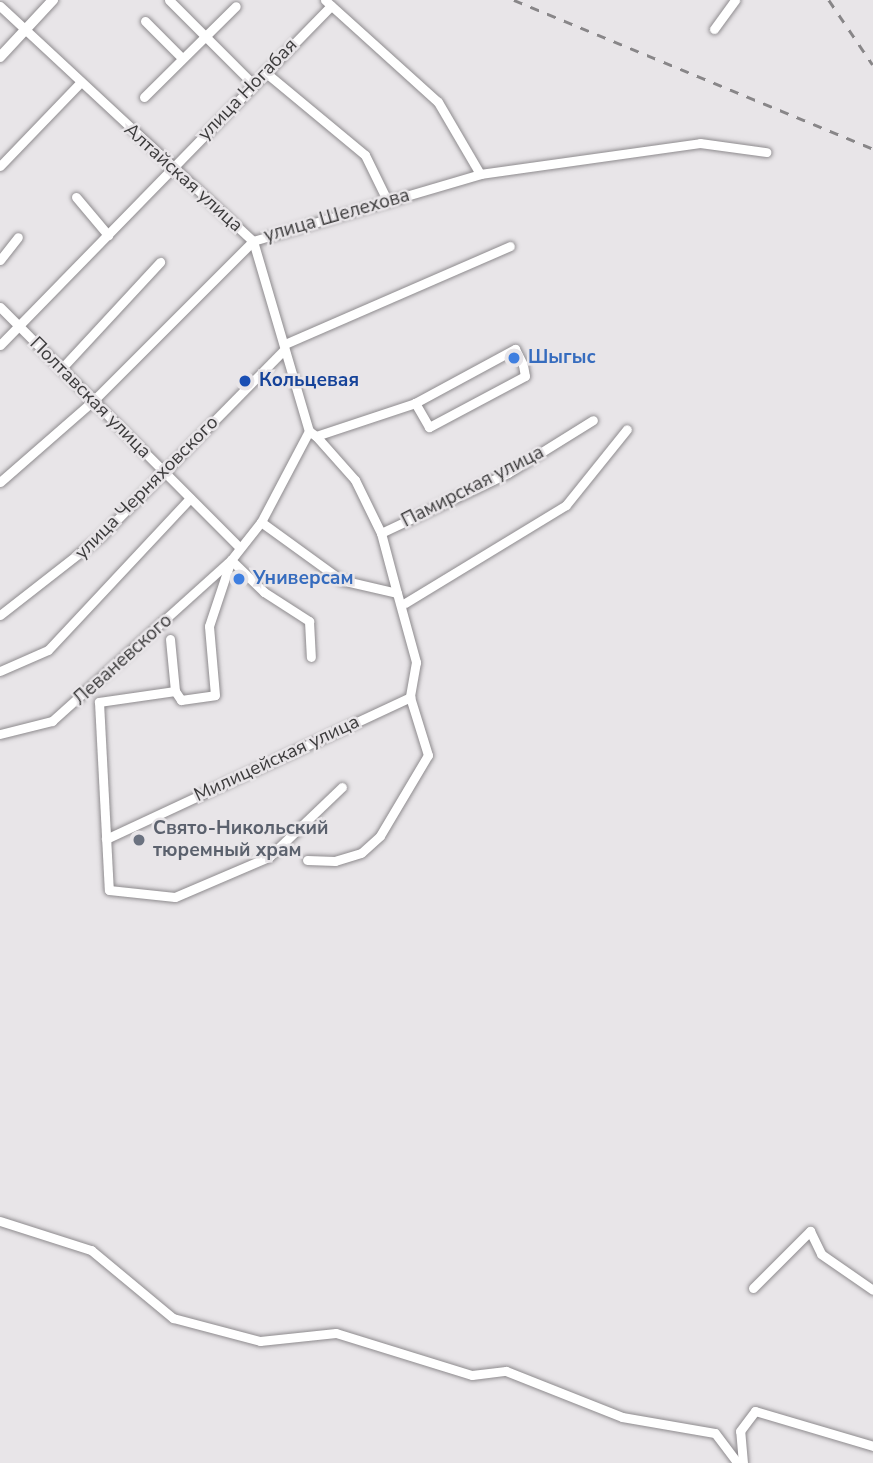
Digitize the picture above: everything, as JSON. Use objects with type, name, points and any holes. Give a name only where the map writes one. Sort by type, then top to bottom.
[{"type":"street","points":[[0,57],[53,0]]},
{"type":"street","points":[[169,0],[253,84]]},
{"type":"street","points":[[714,29],[735,0]]},
{"type":"street","points":[[328,3],[438,102],[480,174]]},
{"type":"street","name":"улица Ногабая","points":[[0,345],[20,328],[328,3]]},
{"type":"street","name":"Алтайская улица","points":[[0,6],[253,241],[313,433]]},
{"type":"street","points":[[144,97],[181,57],[236,6]]},
{"type":"street","points":[[145,21],[181,57]]},
{"type":"street","points":[[265,72],[365,155],[388,202]]},
{"type":"street","points":[[0,166],[80,83]]},
{"type":"street","name":"улица Шелехова","points":[[0,482],[93,401],[253,241],[480,174],[700,142],[766,152]]},
{"type":"street","points":[[76,197],[108,235]]},
{"type":"street","points":[[0,260],[18,237]]},
{"type":"street","name":"улица Черняховского","points":[[0,615],[61,573],[286,347],[510,246]]},
{"type":"street","points":[[61,369],[160,262]]},
{"type":"street","name":"Полтавская улица","points":[[0,307],[240,548]]},
{"type":"street","points":[[313,433],[415,402],[515,349],[523,365],[525,376],[429,427],[415,402]]},
{"type":"street","name":"Памирская улица","points":[[313,433],[355,480],[381,533],[508,473],[593,420]]},
{"type":"street","points":[[405,603],[566,505],[627,429]]},
{"type":"street","name":"Леваневского","points":[[0,734],[52,722],[231,560],[261,522],[313,433]]},
{"type":"street","points":[[0,671],[48,650],[190,498]]},
{"type":"street","points":[[261,522],[341,580],[397,593]]},
{"type":"street","points":[[307,860],[335,861],[361,853],[380,836],[428,755],[410,697],[416,662],[405,603],[397,593],[381,533]]},
{"type":"street","points":[[231,560],[309,621],[311,657]]},
{"type":"street","name":"Леваневского","points":[[170,639],[175,691],[181,700],[215,695],[209,626],[231,560]]},
{"type":"street","name":"Леваневского","points":[[175,691],[99,702],[109,890],[175,897],[269,856],[342,787]]},
{"type":"street","name":"Милицейская улица","points":[[106,839],[410,697]]},
{"type":"street","points":[[0,1221],[92,1250],[173,1318],[260,1341],[336,1334],[472,1375],[506,1371],[622,1416],[715,1433],[741,1463]]},
{"type":"street","points":[[753,1287],[810,1231],[821,1254],[873,1290]]},
{"type":"street","points":[[741,1463],[740,1431],[755,1411],[873,1446]]},
{"type":"railway","points":[[514,0],[873,149]]},
{"type":"railway","points":[[829,0],[873,65]]},
{"type":"place","name":"Шыгыс","points":[[514,358]]},
{"type":"place","name":"Кольцевая","points":[[245,381]]},
{"type":"place","name":"Универсам","points":[[239,579]]},
{"type":"place","name":"Свято-Никольский тюремный храм","points":[[139,840]]}]
